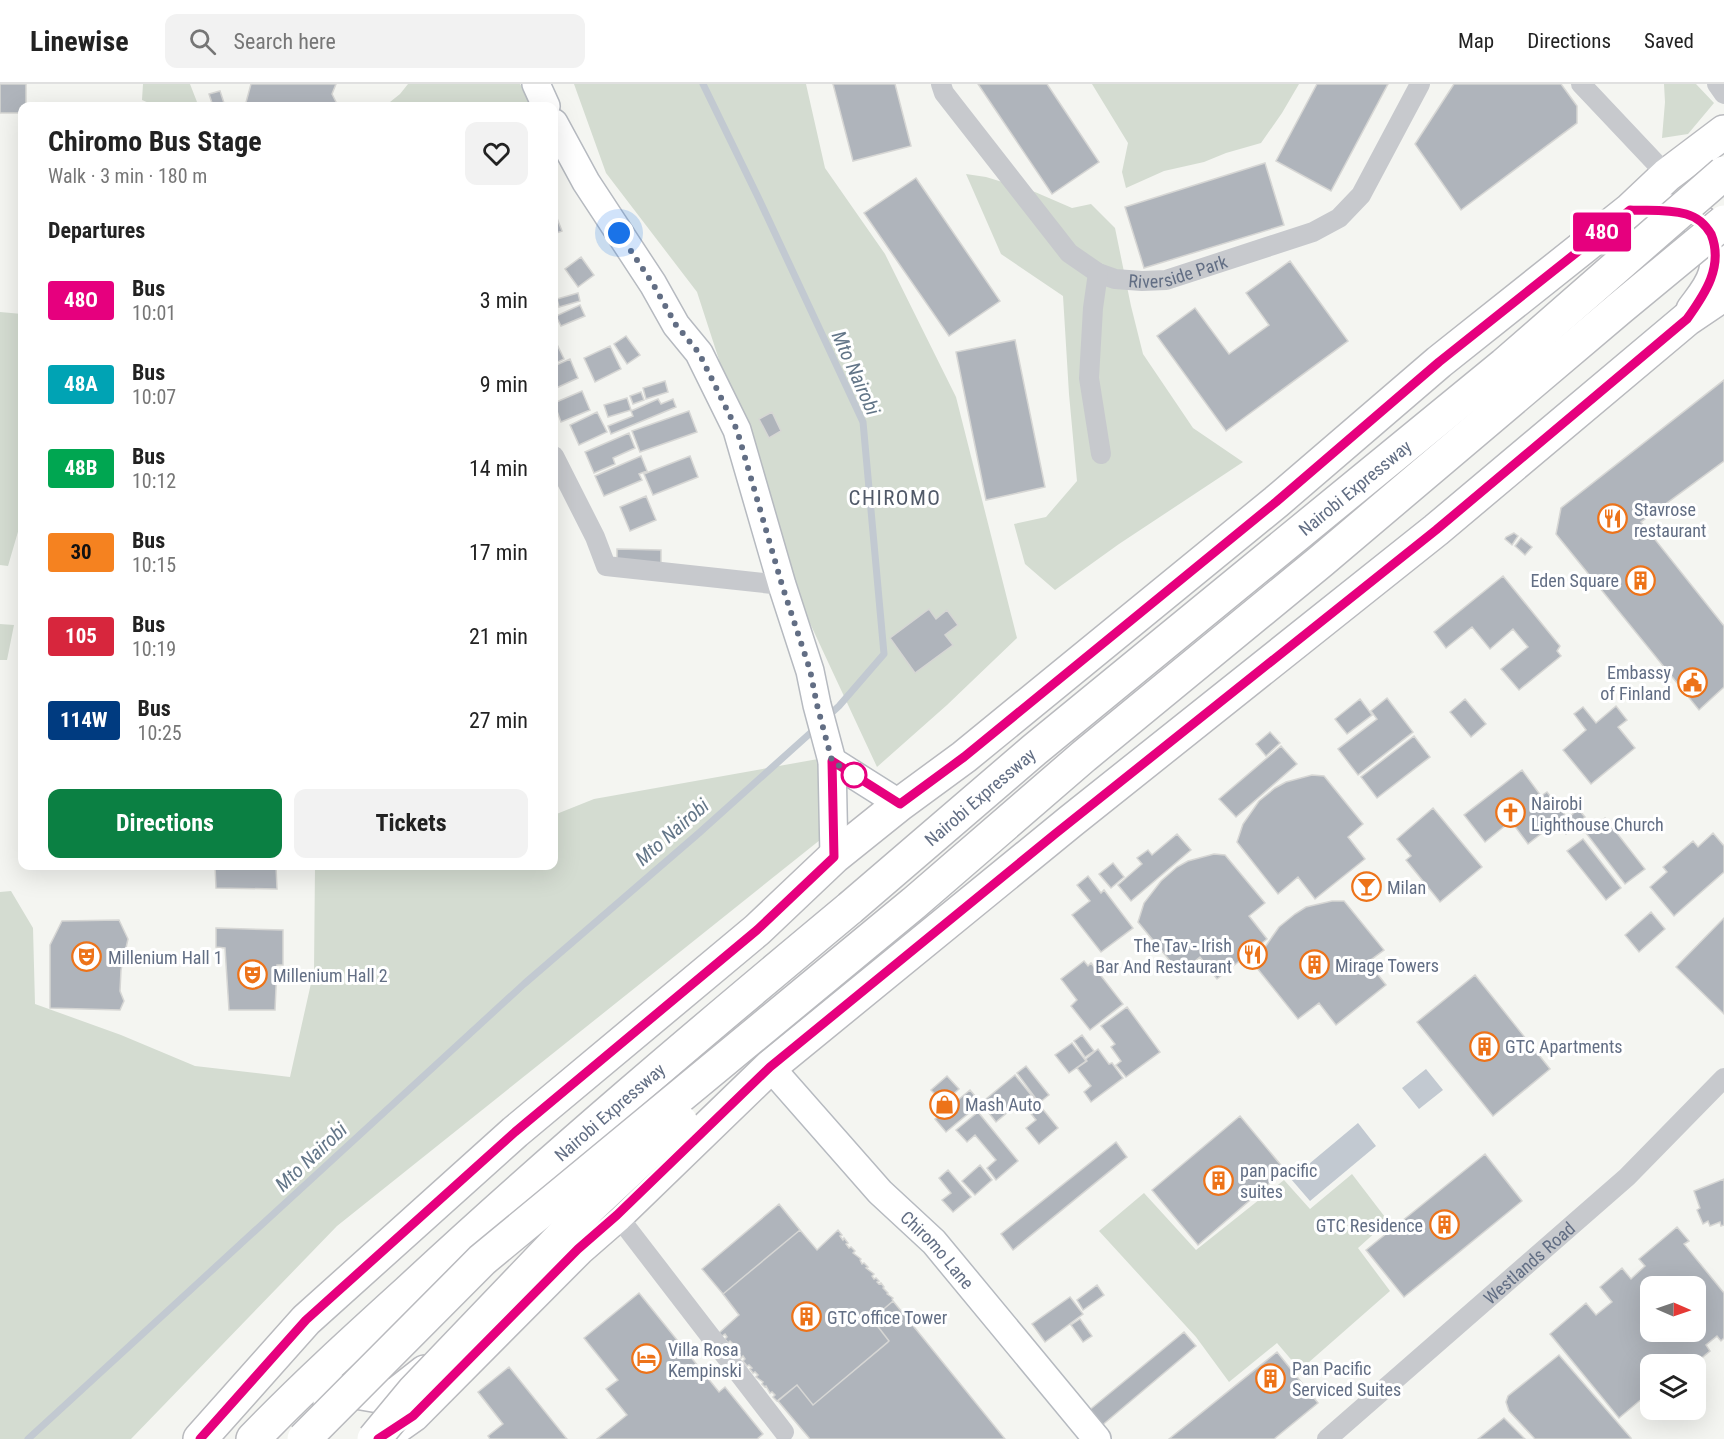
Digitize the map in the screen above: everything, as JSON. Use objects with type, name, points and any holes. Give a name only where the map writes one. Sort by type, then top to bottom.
[{"type":"highway","points":[[200,1439],[306,1320],[515,1132],[757,930],[834,857],[973,750],[1276,502],[1439,362],[1630,210],[1666,175],[1721,134]]},
{"type":"highway","points":[[1721,134],[1708,155],[1706,183],[1711,198],[1724,217]]},
{"type":"highway","name":"Nairobi Expressway","points":[[253,1439],[291,1399],[472,1232],[660,1066],[850,908],[1034,750],[1504,365],[1724,173]]},
{"type":"highway","points":[[1630,210],[1665,210],[1689,214],[1700,220],[1713,238],[1717,258],[1715,273],[1709,287],[1687,319]]},
{"type":"highway","name":"Nairobi Expressway","points":[[304,1439],[482,1260],[914,903],[1084,756],[1320,562],[1724,222]]},
{"type":"highway","points":[[376,1439],[413,1416],[578,1249],[617,1215],[770,1067],[1080,814],[1446,522],[1687,319],[1724,294]]},
{"type":"highway","points":[[376,1439],[413,1392],[590,1208],[914,903]]},
{"type":"highway","points":[[290,1439],[341,1392],[350,1391],[385,1397],[397,1394],[516,1293],[578,1249]]},
{"type":"street","points":[[536,84],[544,102]]},
{"type":"street","name":"Riverside Park","points":[[941,84],[944,93],[1069,253],[1098,273],[1115,279],[1142,280],[1166,280],[1313,232],[1334,222],[1361,195],[1420,84]]},
{"type":"street","points":[[1581,84],[1666,175]]},
{"type":"street","points":[[1717,84],[1724,94]]},
{"type":"street","points":[[558,130],[586,182],[653,284],[676,325],[699,353],[737,430],[782,585],[810,670],[831,754],[834,857]]},
{"type":"street","points":[[1098,273],[1093,308],[1089,378],[1101,454]]},
{"type":"street","points":[[558,464],[595,537],[606,567],[782,585]]},
{"type":"street","points":[[831,754],[900,804]]},
{"type":"street","name":"Chiromo Lane","points":[[770,1067],[880,1192],[934,1242],[1097,1439]]},
{"type":"street","name":"Westlands Road","points":[[1327,1439],[1628,1177],[1724,1078]]},
{"type":"street","points":[[617,1215],[784,1432]]},
{"type":"shaded area","points":[[143,84],[190,84],[197,102],[147,102],[142,100]]},
{"type":"shaded area","points":[[408,84],[520,84],[529,96],[529,102],[390,102]]},
{"type":"shaded area","points":[[574,84],[806,84],[825,168],[885,254],[956,397],[1017,638],[947,705],[877,767],[801,604],[697,292],[606,173]]},
{"type":"shaded area","points":[[1092,84],[1299,84],[1261,143],[1204,162],[1164,171],[1126,188],[1122,172],[1128,143]]},
{"type":"shaded area","points":[[1664,84],[1696,84],[1714,103],[1688,134],[1662,138]]},
{"type":"shaded area","points":[[966,174],[986,177],[1035,192],[1072,208],[1091,204],[1115,228],[1143,354],[1193,428],[1243,462],[1119,544],[1055,590],[1025,564],[1014,524],[1046,517],[1077,481],[1063,296],[1001,254]]},
{"type":"shaded area","points":[[0,312],[18,314],[18,532],[8,566],[0,565]]},
{"type":"shaded area","points":[[0,624],[14,625],[7,660],[0,660]]},
{"type":"shaded area","points":[[818,759],[840,824],[337,1226],[131,1439],[0,1439],[0,892],[11,891],[33,928],[35,1004],[121,1035],[195,1066],[290,1077],[314,970],[315,870],[558,870],[558,813],[594,799]]},
{"type":"shaded area","points":[[1426,1069],[1443,1090],[1419,1109],[1402,1088]]},
{"type":"shaded area","points":[[1358,1123],[1376,1146],[1310,1201],[1291,1179]]},
{"type":"shaded area","points":[[1352,1174],[1388,1221],[1358,1248],[1390,1291],[1300,1370],[1277,1343],[1229,1382],[1196,1337],[1099,1231],[1144,1193],[1196,1250],[1284,1180],[1310,1209]]},
{"type":"building","points":[[0,84],[26,84],[26,102],[18,102],[18,113],[0,113]]},
{"type":"building","points":[[251,84],[336,84],[332,94],[336,102],[246,102]]},
{"type":"building","points":[[833,84],[895,84],[911,146],[853,161]]},
{"type":"building","points":[[978,84],[1047,84],[1099,162],[1052,194]]},
{"type":"building","points":[[1317,84],[1388,84],[1331,191],[1276,161]]},
{"type":"building","points":[[1454,84],[1561,84],[1577,106],[1577,123],[1461,210],[1415,144]]},
{"type":"building","points":[[220,91],[224,102],[212,102],[209,94]]},
{"type":"building","points":[[1265,163],[1284,225],[1144,268],[1125,207]]},
{"type":"building","points":[[916,178],[1000,301],[949,336],[864,213]]},
{"type":"building","points":[[558,221],[562,231],[558,232]]},
{"type":"building","points":[[581,257],[594,275],[578,287],[565,269]]},
{"type":"building","points":[[1290,261],[1348,341],[1226,431],[1157,336],[1195,308],[1229,354],[1269,325],[1246,293]]},
{"type":"building","points":[[578,293],[580,301],[559,307],[558,299]]},
{"type":"building","points":[[580,305],[585,316],[561,326],[558,315]]},
{"type":"building","points":[[626,336],[640,355],[627,364],[614,344]]},
{"type":"building","points":[[1015,340],[1045,487],[986,500],[956,352]]},
{"type":"building","points":[[558,346],[564,359],[558,362]]},
{"type":"building","points":[[610,346],[621,369],[595,382],[584,358]]},
{"type":"building","points":[[570,359],[578,378],[558,387],[558,364]]},
{"type":"building","name":"Eden Square","points":[[1724,380],[1724,461],[1641,522],[1724,626],[1724,687],[1699,710],[1556,534],[1561,508]]},
{"type":"building","points":[[665,381],[668,392],[646,399],[643,388]]},
{"type":"building","points":[[582,391],[590,410],[561,422],[558,414],[558,401]]},
{"type":"building","points":[[641,392],[644,400],[633,404],[630,396]]},
{"type":"building","points":[[627,398],[631,410],[608,417],[604,405]]},
{"type":"building","points":[[658,399],[661,404],[673,399],[676,407],[611,434],[608,426],[633,416],[631,411]]},
{"type":"building","points":[[689,411],[697,432],[640,452],[632,431]]},
{"type":"building","points":[[597,412],[607,432],[579,445],[570,425]]},
{"type":"building","points":[[772,412],[781,431],[769,438],[759,419]]},
{"type":"building","points":[[629,433],[635,448],[613,458],[615,464],[594,473],[585,452]]},
{"type":"building","points":[[641,456],[647,471],[639,474],[642,480],[604,496],[595,476]]},
{"type":"building","points":[[690,456],[698,477],[653,495],[644,474]]},
{"type":"building","points":[[646,496],[656,520],[630,531],[620,507]]},
{"type":"building","points":[[1514,533],[1518,536],[1512,545],[1505,539]]},
{"type":"building","points":[[1521,538],[1532,547],[1525,555],[1515,546]]},
{"type":"building","points":[[617,549],[661,550],[661,564],[617,563]]},
{"type":"building","points":[[1503,576],[1560,646],[1557,651],[1561,656],[1519,690],[1501,669],[1528,647],[1513,629],[1490,649],[1472,627],[1446,648],[1434,632]]},
{"type":"building","points":[[929,609],[936,619],[947,610],[958,625],[945,635],[953,645],[915,673],[890,638]]},
{"type":"building","points":[[1387,698],[1413,732],[1358,775],[1338,749],[1377,719],[1371,711]]},
{"type":"building","points":[[1360,699],[1372,715],[1347,734],[1335,719]]},
{"type":"building","points":[[1465,699],[1486,724],[1471,737],[1450,712]]},
{"type":"building","points":[[1616,706],[1627,720],[1618,727],[1635,748],[1591,784],[1563,750],[1586,730],[1574,714],[1583,707],[1596,723]]},
{"type":"building","points":[[1270,732],[1280,743],[1266,756],[1256,744]]},
{"type":"building","points":[[1414,736],[1430,757],[1377,798],[1361,777]]},
{"type":"building","points":[[1281,746],[1297,764],[1236,817],[1219,799]]},
{"type":"building","points":[[1522,770],[1541,796],[1547,792],[1565,815],[1528,844],[1511,821],[1485,842],[1464,815]]},
{"type":"building","points":[[1312,775],[1324,776],[1363,824],[1348,837],[1365,859],[1315,899],[1298,877],[1278,894],[1237,842],[1243,824],[1259,801],[1286,782]]},
{"type":"building","points":[[1433,808],[1482,867],[1440,902],[1406,860],[1411,856],[1397,839]]},
{"type":"building","points":[[1578,809],[1585,817],[1566,834],[1559,827]]},
{"type":"building","points":[[1605,818],[1645,869],[1625,884],[1586,833]]},
{"type":"building","points":[[1713,833],[1724,846],[1724,872],[1674,916],[1650,887],[1667,872],[1663,867],[1693,841],[1698,847]]},
{"type":"building","points":[[1177,834],[1191,850],[1131,901],[1118,885],[1142,864],[1137,858],[1148,850],[1152,855]]},
{"type":"building","points":[[1583,839],[1621,888],[1606,900],[1567,851]]},
{"type":"building","points":[[1214,854],[1225,855],[1265,903],[1249,916],[1267,939],[1217,979],[1200,957],[1180,973],[1138,922],[1144,903],[1161,881],[1188,861]]},
{"type":"building","points":[[1113,863],[1124,877],[1111,888],[1099,874]]},
{"type":"building","points":[[215,870],[276,870],[277,889],[216,888]]},
{"type":"building","points":[[1088,876],[1101,893],[1104,890],[1133,928],[1101,952],[1072,915],[1090,901],[1077,885]]},
{"type":"building","name":"Mirage Towers","points":[[1332,901],[1344,901],[1384,950],[1368,962],[1386,985],[1336,1025],[1319,1003],[1298,1019],[1257,968],[1263,950],[1279,927],[1306,907]]},
{"type":"building","points":[[1651,912],[1665,929],[1639,952],[1625,935]]},
{"type":"building","points":[[1724,918],[1724,1014],[1676,967]]},
{"type":"building","name":"Millenium Hall 1","points":[[119,920],[128,939],[121,970],[120,991],[124,1001],[120,1010],[50,1008],[50,945],[62,921]]},
{"type":"building","name":"Millenium Hall 2","points":[[216,928],[283,930],[283,965],[277,965],[275,1010],[229,1010],[225,948],[216,947]]},
{"type":"building","points":[[1084,961],[1088,966],[1091,963],[1123,1004],[1090,1030],[1071,1006],[1077,1000],[1061,979]]},
{"type":"building","name":"GTC Apartments","points":[[1475,975],[1550,1069],[1493,1116],[1417,1022]]},
{"type":"building","points":[[1127,1007],[1160,1052],[1126,1077],[1116,1065],[1121,1061],[1111,1047],[1115,1044],[1101,1026]]},
{"type":"building","points":[[1082,1035],[1094,1051],[1085,1057],[1074,1041]]},
{"type":"building","points":[[1072,1043],[1086,1061],[1069,1073],[1055,1055]]},
{"type":"building","points":[[1098,1049],[1123,1078],[1091,1102],[1084,1092],[1091,1086],[1077,1068]]},
{"type":"building","points":[[1026,1066],[1049,1095],[1039,1103],[1017,1073]]},
{"type":"building","points":[[1015,1075],[1058,1128],[1039,1144],[1026,1128],[1036,1120],[1021,1101],[996,1122],[981,1103]]},
{"type":"building","points":[[947,1076],[959,1089],[943,1103],[931,1090]]},
{"type":"building","points":[[970,1090],[981,1103],[946,1132],[935,1119]]},
{"type":"building","points":[[978,1112],[1018,1161],[996,1180],[987,1168],[996,1160],[975,1135],[967,1142],[956,1130]]},
{"type":"building","name":"pan pacific suites","points":[[1240,1116],[1285,1170],[1198,1245],[1152,1190]]},
{"type":"building","points":[[1116,1142],[1127,1157],[1013,1250],[1001,1234]]},
{"type":"building","name":"GTC Residence","points":[[1485,1154],[1522,1201],[1404,1297],[1366,1250]]},
{"type":"building","points":[[980,1165],[992,1180],[975,1195],[962,1181]]},
{"type":"building","points":[[948,1170],[971,1197],[953,1212],[942,1200],[951,1193],[939,1178]]},
{"type":"building","points":[[1724,1179],[1724,1225],[1721,1226],[1720,1222],[1710,1226],[1708,1221],[1703,1224],[1697,1210],[1700,1208],[1694,1191]]},
{"type":"building","points":[[779,1204],[800,1230],[723,1294],[702,1269]]},
{"type":"building","points":[[1677,1227],[1689,1241],[1684,1244],[1724,1293],[1724,1338],[1721,1341],[1717,1336],[1706,1345],[1710,1351],[1706,1354],[1640,1354],[1640,1400],[1619,1418],[1550,1334],[1586,1303],[1596,1315],[1612,1302],[1600,1287],[1622,1268],[1631,1279],[1645,1266],[1639,1259]]},
{"type":"building","name":"GTC office Tower","points":[[800,1230],[817,1250],[838,1230],[849,1248],[851,1247],[855,1251],[853,1253],[861,1259],[862,1264],[864,1263],[868,1267],[866,1268],[874,1274],[872,1276],[874,1279],[879,1281],[877,1282],[879,1284],[881,1283],[887,1294],[893,1298],[893,1301],[872,1319],[889,1341],[813,1405],[797,1385],[777,1401],[773,1397],[775,1395],[770,1393],[762,1384],[763,1382],[756,1377],[758,1375],[753,1373],[750,1369],[752,1368],[743,1361],[745,1359],[738,1354],[740,1352],[737,1348],[735,1350],[730,1341],[728,1343],[725,1334],[722,1336],[719,1333],[739,1315],[723,1294]]},
{"type":"building","points":[[1097,1285],[1104,1295],[1083,1310],[1077,1300]]},
{"type":"building","name":"Villa Rosa Kempinski","points":[[639,1293],[719,1392],[725,1387],[763,1434],[757,1439],[597,1439],[627,1415],[606,1389],[618,1380],[584,1338]]},
{"type":"building","points":[[1070,1297],[1083,1314],[1045,1342],[1032,1324]]},
{"type":"building","points":[[893,1301],[1005,1439],[810,1439],[778,1401],[797,1385],[813,1405],[887,1343],[889,1341],[872,1319]]},
{"type":"building","points":[[1080,1319],[1092,1336],[1083,1342],[1071,1325]]},
{"type":"building","points":[[1184,1332],[1196,1346],[1100,1427],[1087,1412]]},
{"type":"building","name":"Pan Pacific Serviced Suites","points":[[1277,1352],[1318,1403],[1274,1439],[1169,1439]]},
{"type":"building","points":[[1559,1355],[1631,1439],[1535,1439],[1509,1411],[1506,1402],[1508,1396]]},
{"type":"building","points":[[509,1367],[567,1439],[490,1439],[488,1436],[503,1424],[478,1392]]},
{"type":"building","points":[[1504,1418],[1525,1439],[1478,1439]]},
{"type":"waterway","name":"Mto Nairobi","points":[[703,84],[863,422],[884,654],[826,718]]},
{"type":"waterway","name":"Mto Nairobi","points":[[28,1439],[524,984],[699,833],[816,728]]},
{"type":"bus line","name":"48O","points":[[200,1439],[306,1320],[515,1132],[757,930],[834,857],[832,761],[900,804],[964,757],[1276,502],[1439,362],[1630,210],[1665,210],[1689,214],[1700,220],[1713,238],[1717,258],[1715,273],[1709,287],[1687,319],[1436,530],[1055,834],[770,1067],[617,1215],[578,1249],[413,1416],[378,1439]]},
{"type":"place","name":"Stavrose restaurant","points":[[1613,519]]},
{"type":"place","name":"Eden Square","points":[[1640,580]]},
{"type":"place","name":"Embassy of Finland","points":[[1692,682]]},
{"type":"place","name":"Nairobi Lighthouse Church","points":[[1510,813]]},
{"type":"place","name":"Milan","points":[[1366,887]]},
{"type":"place","name":"The Tav - Irish Bar And Restaurant","points":[[1253,955]]},
{"type":"place","name":"Millenium Hall 1","points":[[87,957]]},
{"type":"place","name":"Mirage Towers","points":[[1314,965]]},
{"type":"place","name":"Millenium Hall 2","points":[[252,975]]},
{"type":"place","name":"GTC Apartments","points":[[1484,1046]]},
{"type":"place","name":"Mash Auto","points":[[944,1104]]},
{"type":"place","name":"pan pacific suites","points":[[1219,1180]]},
{"type":"place","name":"GTC Residence","points":[[1444,1225]]},
{"type":"place","name":"GTC office Tower","points":[[806,1317]]},
{"type":"place","name":"Villa Rosa Kempinski","points":[[647,1359]]},
{"type":"place","name":"Pan Pacific Serviced Suites","points":[[1271,1378]]},
{"type":"district","name":"CHIROMO","points":[[895,498]]},
{"type":"route","points":[[619,233],[653,284],[676,325],[699,353],[737,430],[782,585],[810,670],[832,761],[854,775]]}]
